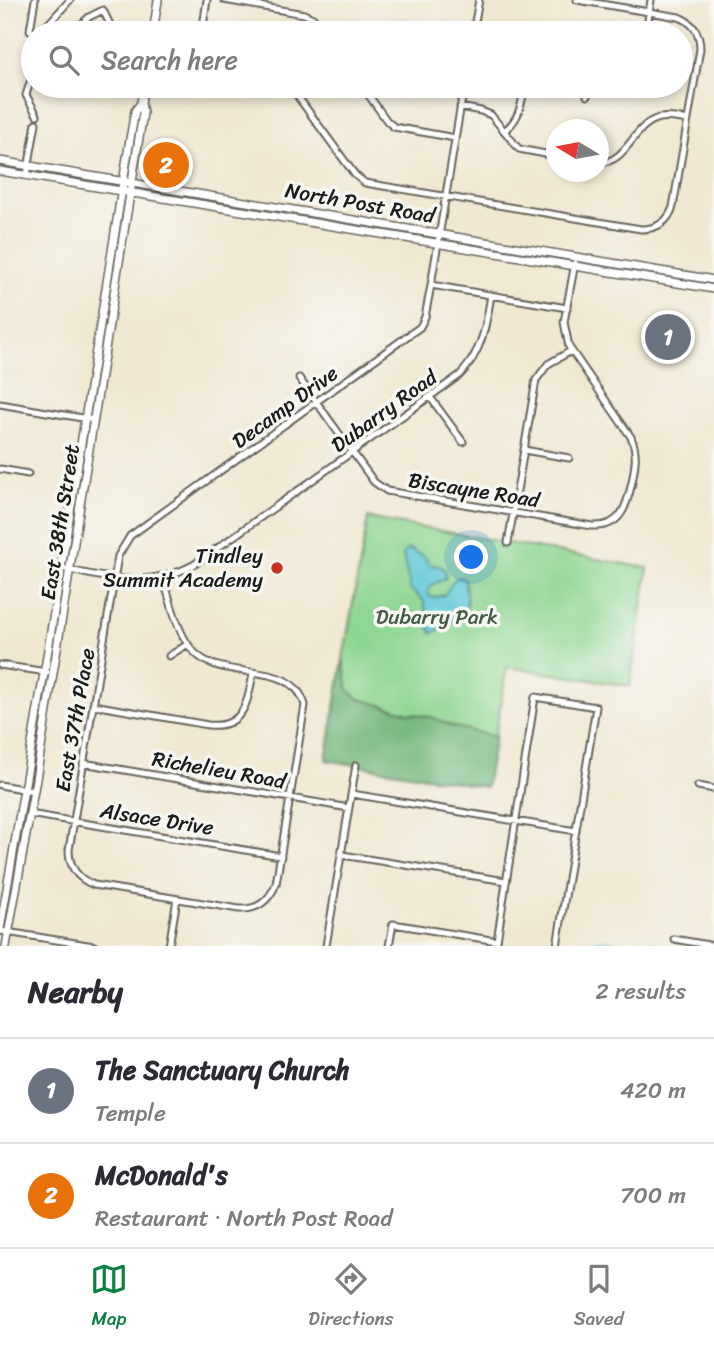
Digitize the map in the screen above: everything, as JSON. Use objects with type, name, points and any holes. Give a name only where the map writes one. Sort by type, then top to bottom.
[{"type":"main road","points":[[155,21],[158,0]]},
{"type":"main road","name":"East 38th Street","points":[[3,931],[34,791],[65,569],[127,186],[143,113],[142,98]]},
{"type":"main road","name":"North Post Road","points":[[0,161],[27,170],[439,239],[714,280]]},
{"type":"main road","name":"North Post Road","points":[[0,171],[27,170]]},
{"type":"main road","name":"North Post Road","points":[[575,261],[714,289]]},
{"type":"main road","name":"East 38th Street","points":[[6,946],[3,931],[24,789],[49,672]]},
{"type":"street","points":[[31,21],[34,0]]},
{"type":"street","points":[[51,21],[70,0]]},
{"type":"street","points":[[204,21],[207,0]]},
{"type":"street","points":[[224,0],[303,13],[315,21]]},
{"type":"street","points":[[475,21],[479,0]]},
{"type":"street","points":[[577,0],[679,17],[685,21]]},
{"type":"street","points":[[648,21],[652,0]]},
{"type":"street","points":[[84,21],[103,10],[108,21]]},
{"type":"street","points":[[693,26],[700,38],[693,90]]},
{"type":"street","points":[[28,98],[37,115]]},
{"type":"street","points":[[299,98],[359,180],[369,184],[644,229],[662,223],[673,207],[692,98]]},
{"type":"street","points":[[371,98],[387,121],[398,128],[455,138]]},
{"type":"street","name":"Decamp Drive","points":[[115,578],[121,550],[130,537],[416,332],[425,317],[462,98]]},
{"type":"street","points":[[504,131],[513,125],[519,115],[523,98]]},
{"type":"street","points":[[460,107],[487,113],[519,149],[546,154]]},
{"type":"street","points":[[609,162],[619,157],[644,127],[653,121],[668,117],[688,120]]},
{"type":"street","points":[[27,170],[36,123]]},
{"type":"street","points":[[508,543],[537,378],[548,364],[571,351],[564,329],[575,261]]},
{"type":"street","points":[[431,285],[567,308]]},
{"type":"street","name":"Dubarry Road","points":[[65,569],[142,580],[163,578],[195,564],[460,375],[474,358],[485,331],[491,295]]},
{"type":"street","name":"Biscayne Road","points":[[299,377],[374,482],[387,491],[601,526],[614,521],[623,513],[628,503],[636,458],[635,447],[631,437],[571,351]]},
{"type":"street","points":[[430,397],[463,442]]},
{"type":"street","points":[[0,404],[89,419]]},
{"type":"street","points":[[524,450],[569,458]]},
{"type":"street","points":[[0,469],[29,474]]},
{"type":"street","name":"East 37th Place","points":[[115,578],[68,853],[72,867],[80,878],[94,885],[177,899]]},
{"type":"street","points":[[163,578],[188,644],[196,654],[211,664],[286,680],[294,685],[302,696],[305,711],[276,884],[266,901],[242,910],[177,899],[169,946]]},
{"type":"street","points":[[169,656],[188,644]]},
{"type":"street","points":[[0,665],[49,672]]},
{"type":"street","points":[[93,705],[221,725],[233,720],[244,709],[253,673]]},
{"type":"street","points":[[389,946],[393,925],[497,941],[535,697],[596,707],[557,946]]},
{"type":"street","name":"Richelieu Road","points":[[83,763],[349,808]]},
{"type":"street","points":[[326,946],[356,765]]},
{"type":"street","points":[[0,785],[34,791]]},
{"type":"street","points":[[698,786],[714,789]]},
{"type":"street","points":[[352,794],[576,831]]},
{"type":"street","name":"Alsace Drive","points":[[29,814],[281,856]]},
{"type":"street","points":[[341,855],[506,881]]},
{"type":"street","points":[[3,931],[94,946]]},
{"type":"street","points":[[49,946],[50,939]]},
{"type":"street","points":[[674,939],[714,946]]},
{"type":"green space","name":"Dubarry Park","points":[[368,518],[648,568],[630,686],[507,667],[495,737],[359,699],[348,690],[343,659]]},
{"type":"green space","points":[[343,659],[348,690],[359,699],[495,737],[486,787],[326,760]]},
{"type":"water","points":[[408,549],[424,556],[430,565],[440,567],[446,572],[445,579],[430,588],[428,594],[432,598],[444,595],[455,579],[465,579],[467,605],[463,618],[458,618],[432,633],[424,601],[410,589],[403,554]]},
{"type":"waterway","points":[[593,946],[594,942],[600,940],[636,944],[656,942]]},
{"type":"place","name":"McDonald's","points":[[166,165]]},
{"type":"place","name":"The Sanctuary Church","points":[[668,337]]},
{"type":"place","name":"Tindley Summit Academy","points":[[277,568]]}]
